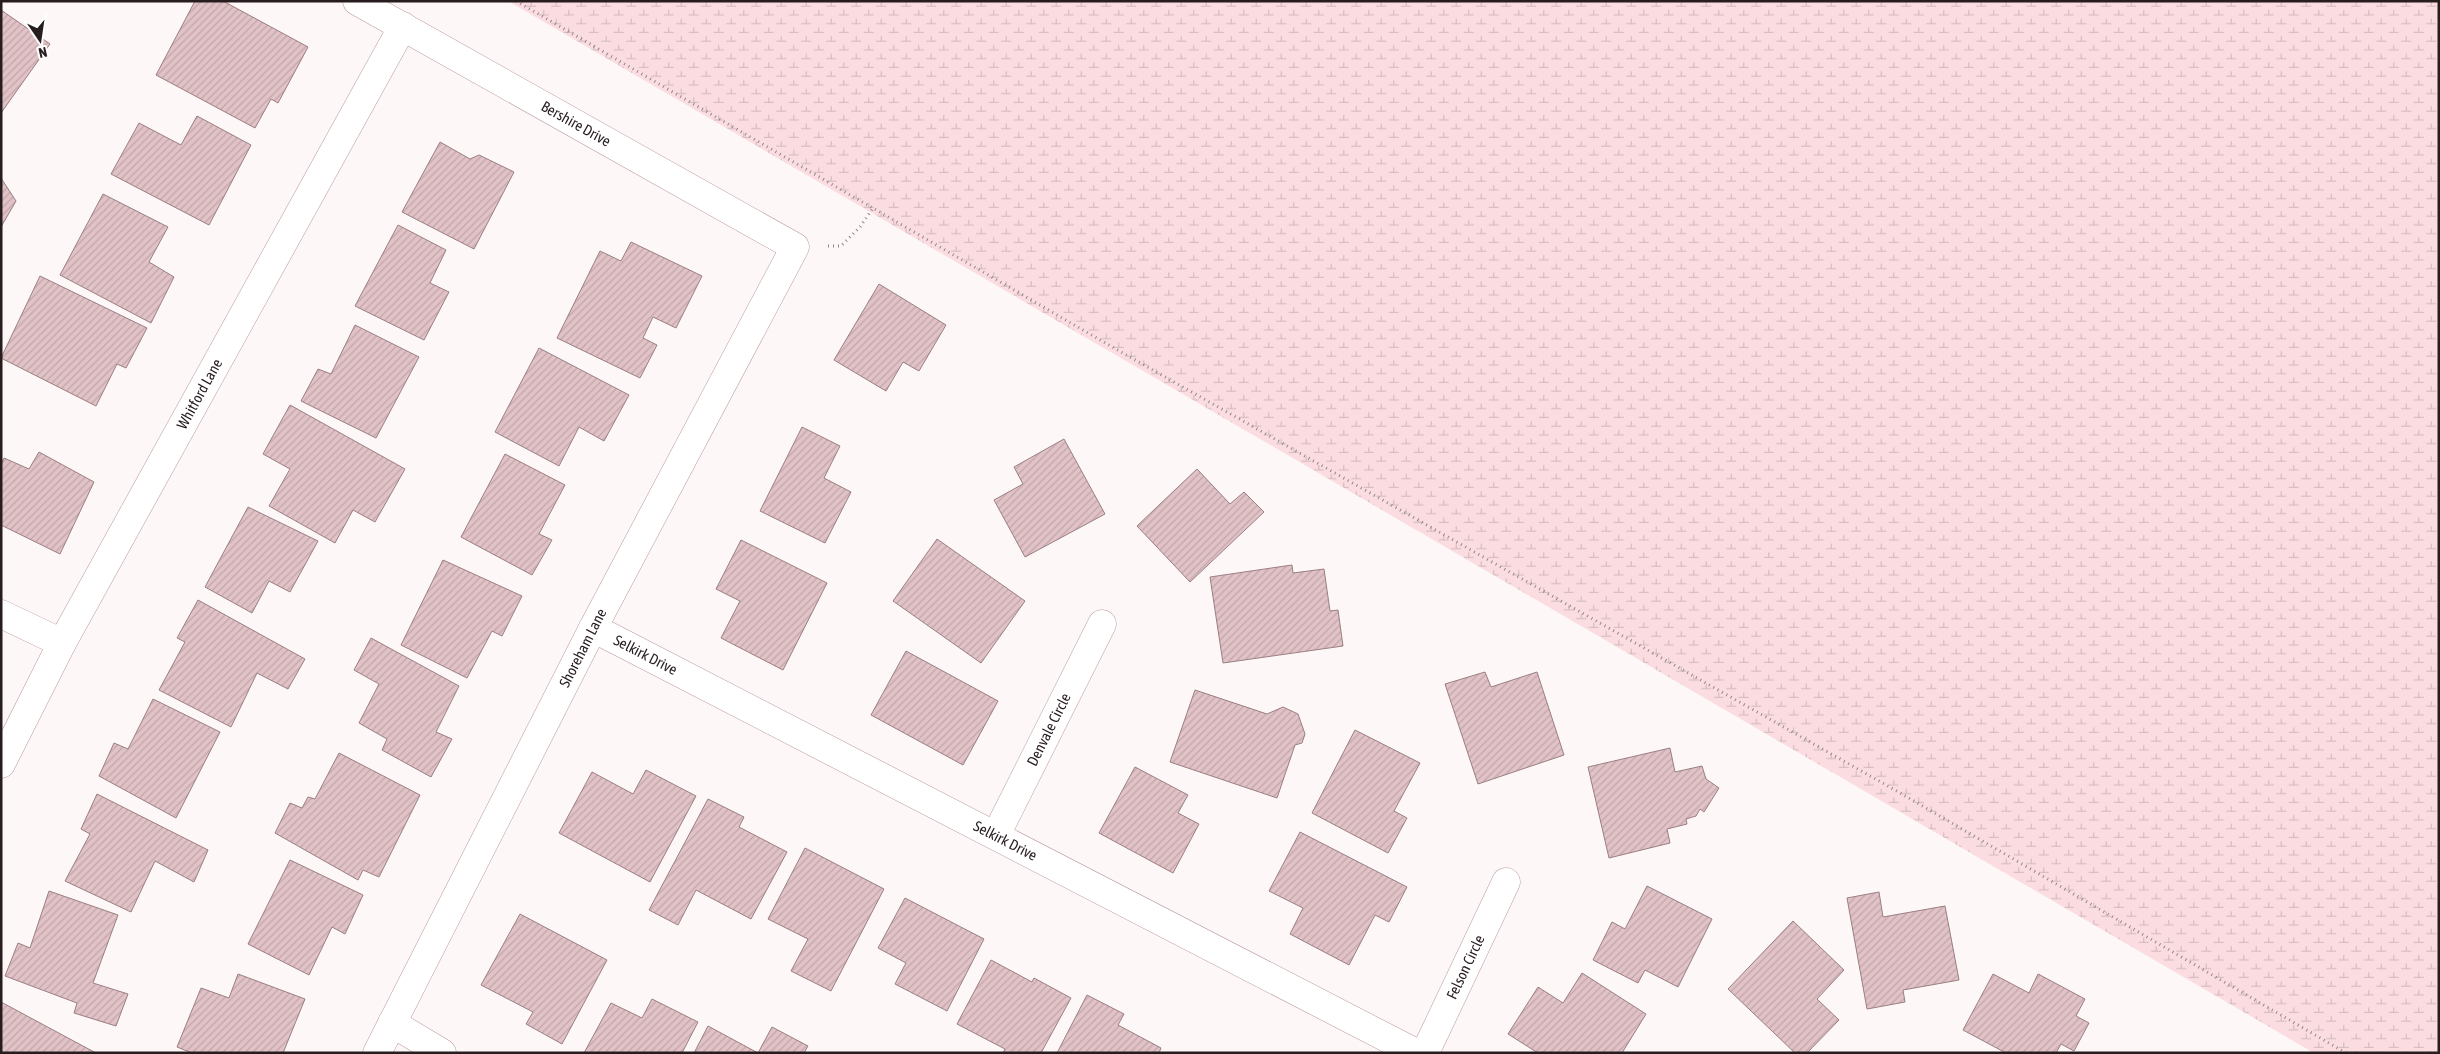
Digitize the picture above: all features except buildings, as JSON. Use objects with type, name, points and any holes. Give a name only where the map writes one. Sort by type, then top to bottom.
[{"type":"street","name":"Bershire Drive","points":[[357,1],[795,247]]},
{"type":"street","name":"Whitford Lane","points":[[1,764],[62,643],[403,26]]},
{"type":"street","name":"Shoreham Lane","points":[[377,1053],[593,628],[795,247]]},
{"type":"street","points":[[1,614],[62,643]]},
{"type":"street","name":"Denvale Circle","points":[[996,835],[1102,624]]},
{"type":"street","name":"Selkirk Drive","points":[[593,628],[1416,1053]]},
{"type":"street","name":"Felson Circle","points":[[1425,1053],[1506,882]]},
{"type":"street","points":[[392,1023],[442,1053]]},
{"type":"path","points":[[516,1],[1114,348],[1902,794],[2346,1053]]},
{"type":"path","points":[[795,247],[841,246],[860,227],[873,208]]},
{"type":"green space","points":[[508,1],[2439,1],[2439,1053],[2314,1053]]}]
